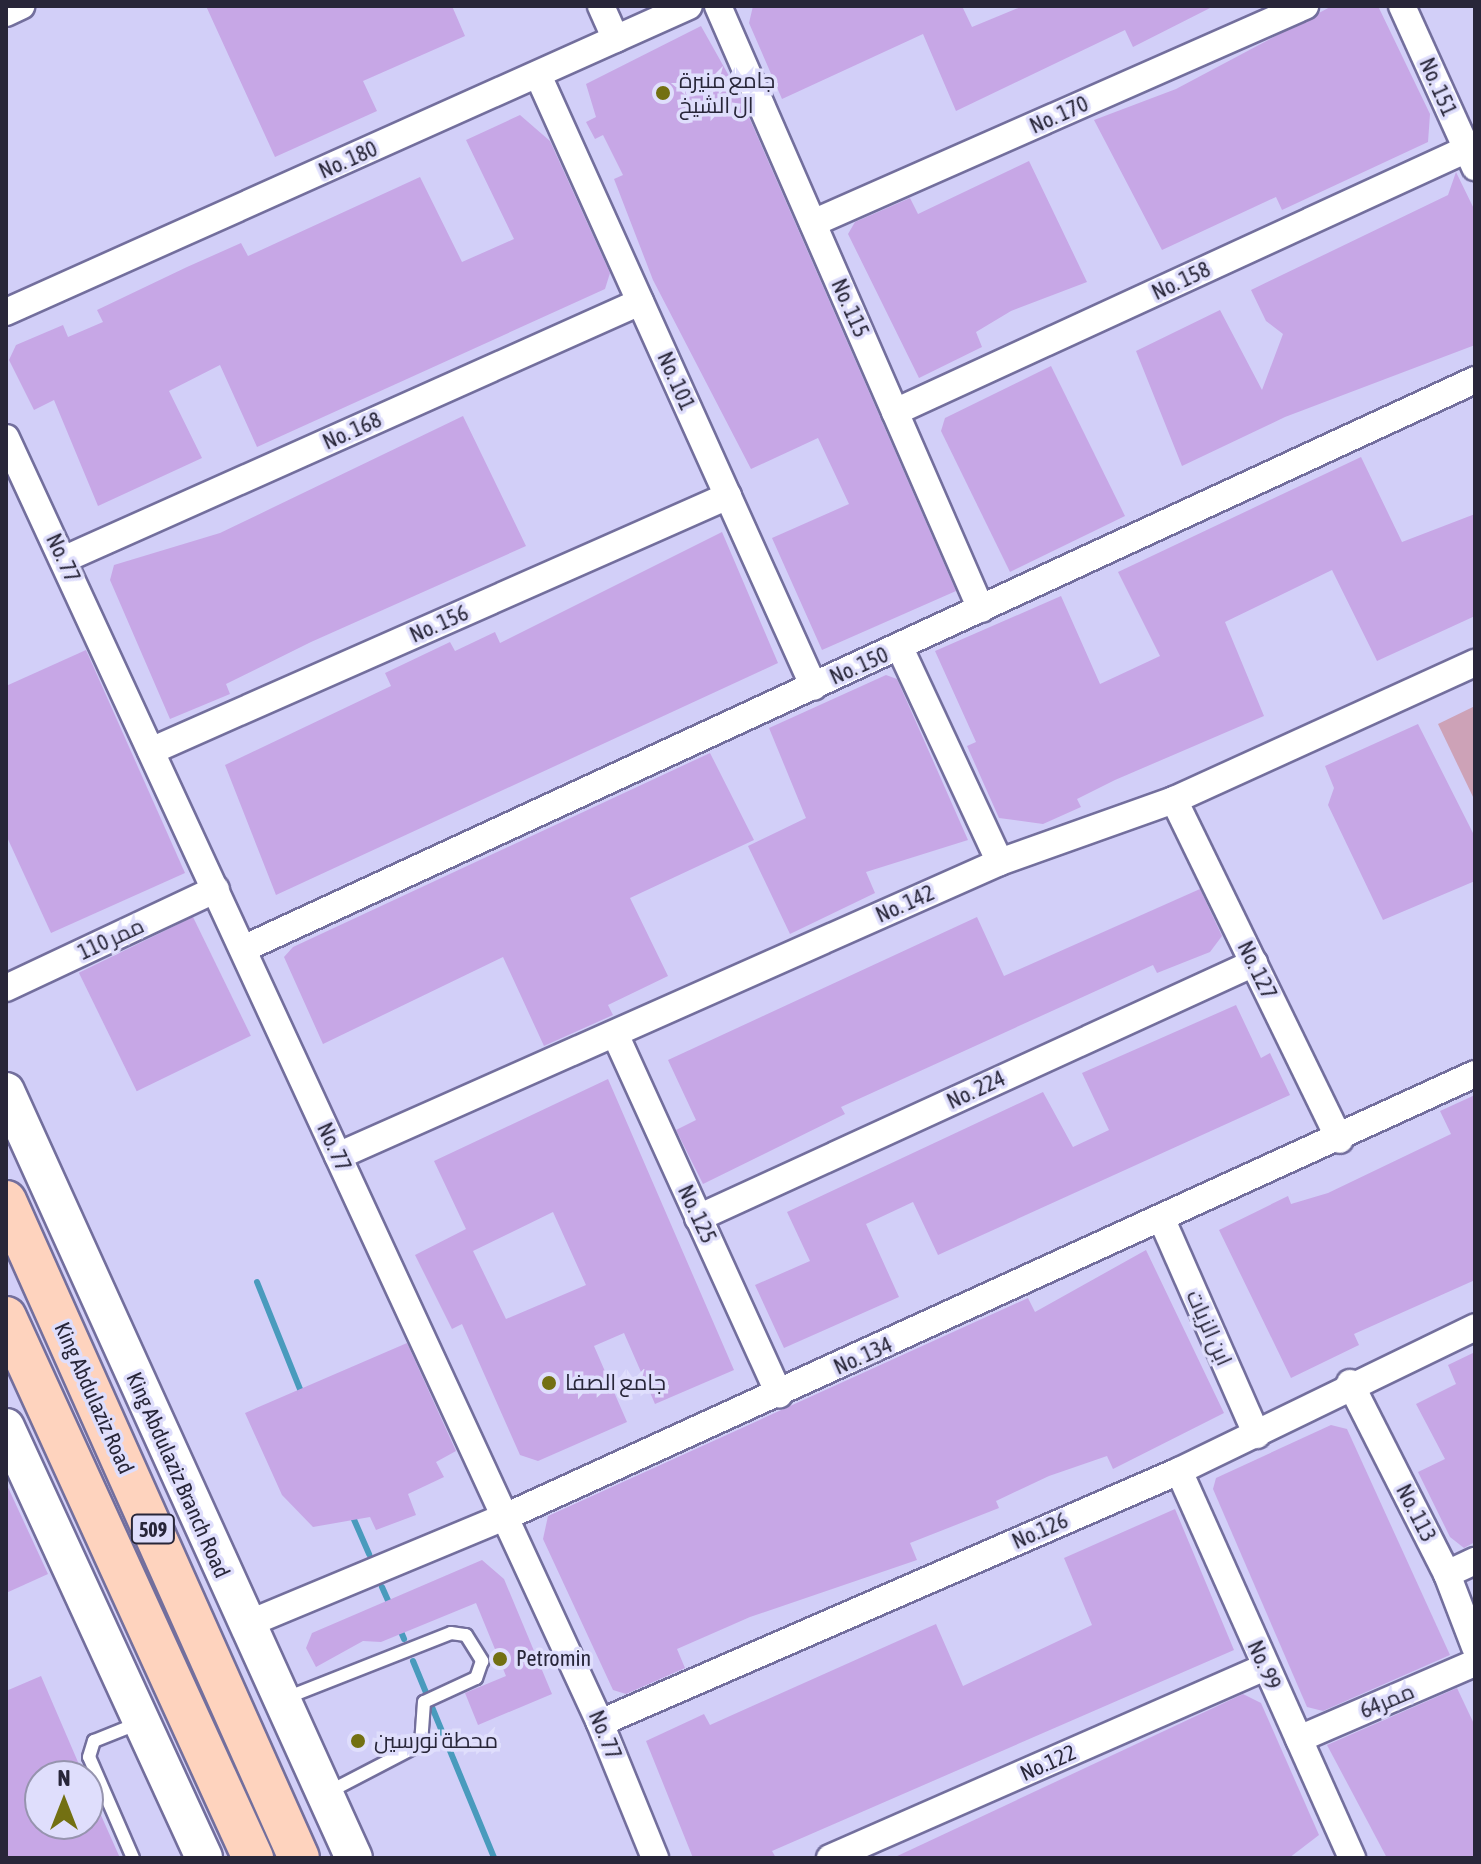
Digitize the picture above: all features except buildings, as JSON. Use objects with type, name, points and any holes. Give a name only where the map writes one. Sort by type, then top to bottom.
[{"type":"main road","name":"King Abdulaziz Branch Road","points":[[6,1091],[245,1625],[327,1793],[354,1858]]},
{"type":"main road","name":"King Abdulaziz Road","points":[[6,1201],[299,1858]]},
{"type":"main road","name":"King Abdulaziz Road","points":[[6,1317],[253,1858]]},
{"type":"main road","points":[[11,1450],[145,1720],[204,1858]]},
{"type":"street","points":[[6,13],[21,6]]},
{"type":"street","points":[[601,6],[616,39]]},
{"type":"street","name":"No. 180","points":[[6,312],[689,6]]},
{"type":"street","name":"No. 115","points":[[718,6],[981,609]]},
{"type":"street","name":"No. 170","points":[[813,223],[1305,6]]},
{"type":"street","name":"No. 151","points":[[1402,6],[1465,119],[1471,158]]},
{"type":"street","name":"No. 101","points":[[538,75],[814,687]]},
{"type":"street","name":"No. 158","points":[[895,412],[1471,158]]},
{"type":"street","name":"No. 168","points":[[65,559],[640,302]]},
{"type":"street","name":"No. 150","points":[[243,949],[1475,380]]},
{"type":"street","name":"No. 77","points":[[6,438],[65,559],[600,1723],[655,1858]]},
{"type":"street","name":"No. 156","points":[[151,751],[728,496]]},
{"type":"street","points":[[900,648],[1000,862]]},
{"type":"street","name":"No. 142","points":[[338,1156],[1000,862],[1174,800],[1475,663]]},
{"type":"street","name":"No. 127","points":[[1174,800],[1340,1140]]},
{"type":"street","name":"110 ممر","points":[[6,988],[216,889]]},
{"type":"street","name":"No. 224","points":[[698,1218],[1254,963]]},
{"type":"street","name":"No. 125","points":[[615,1034],[779,1394]]},
{"type":"street","name":"No. 134","points":[[245,1625],[505,1517],[1340,1140],[1475,1074]]},
{"type":"street","name":"ابن الزيات","points":[[1162,1220],[1257,1435]]},
{"type":"street","name":"No.126","points":[[600,1723],[1179,1471],[1257,1435],[1350,1383],[1475,1327]]},
{"type":"street","name":"No. 113","points":[[1350,1383],[1447,1574],[1475,1647]]},
{"type":"street","name":"No. 99","points":[[1179,1471],[1351,1858]]},
{"type":"street","points":[[1447,1574],[1475,1561]]},
{"type":"street","name":"ممر64","points":[[1299,1739],[1475,1663]]},
{"type":"street","name":"No.122","points":[[830,1858],[1265,1667]]},
{"type":"lane","points":[[283,1699],[451,1633],[466,1635],[483,1670],[424,1702],[421,1744],[327,1793]]},
{"type":"lane","points":[[133,1858],[89,1757],[94,1741],[145,1720]]},
{"type":"shaded area","points":[[1475,706],[1475,801],[1438,724]]},
{"type":"waterway","points":[[257,1282],[302,1394]]},
{"type":"waterway","points":[[352,1515],[369,1554]]},
{"type":"waterway","points":[[382,1587],[390,1605]]},
{"type":"waterway","points":[[399,1627],[404,1639]]},
{"type":"waterway","points":[[413,1661],[494,1858]]},
{"type":"place","name":"جامع منيرة ال الشيخ","points":[[663,93]]},
{"type":"place","name":"جامع الصفا","points":[[549,1383]]},
{"type":"place","name":"Petromin","points":[[500,1659]]},
{"type":"place","name":"محطة نورسين","points":[[358,1741]]}]
